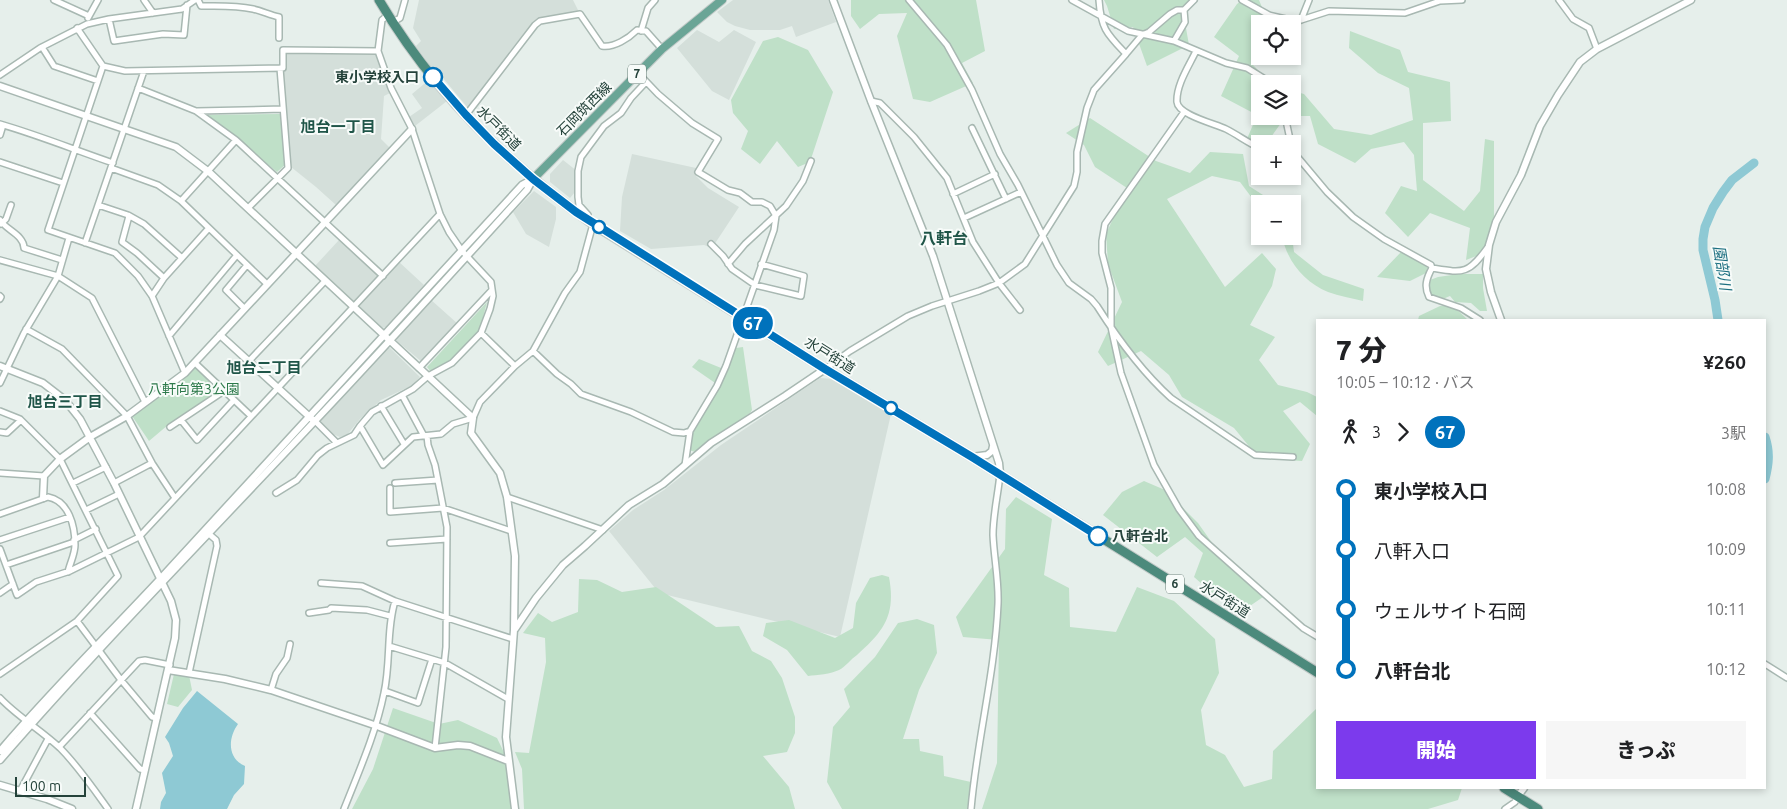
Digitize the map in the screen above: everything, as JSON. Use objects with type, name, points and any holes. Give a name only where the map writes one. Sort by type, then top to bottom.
[{"type":"highway","name":"水戸街道","points":[[379,0],[390,19],[420,60],[466,115],[494,144],[533,179],[590,221],[825,369],[1000,474],[1316,672]]},
{"type":"highway","points":[[1506,789],[1538,809]]},
{"type":"main road","name":"石岡筑西線","points":[[533,179],[662,49],[722,0]]},
{"type":"street","points":[[54,0],[89,16]]},
{"type":"street","points":[[87,24],[89,16],[98,0]]},
{"type":"street","points":[[144,0],[153,13]]},
{"type":"street","points":[[0,75],[42,47],[87,24],[109,19],[182,9],[196,0],[201,6],[235,6],[254,9],[279,17],[278,38]]},
{"type":"street","points":[[276,493],[296,480],[318,455],[337,443],[354,436],[372,412],[402,395],[428,376],[452,364],[481,333],[490,309],[493,290],[491,282],[449,232],[440,214],[412,129],[391,88],[378,51],[382,20],[400,18],[405,0]]},
{"type":"street","points":[[641,31],[648,8],[655,0]]},
{"type":"street","points":[[832,0],[933,256],[993,446],[1000,474],[993,536],[998,602],[994,651],[973,784],[971,809]]},
{"type":"street","points":[[909,0],[947,45],[972,90],[1000,154],[1021,192],[1042,237],[1069,283],[1091,299],[1130,353],[1160,387],[1194,414],[1255,455],[1293,457]]},
{"type":"street","points":[[1072,0],[1128,31],[1174,42],[1226,63],[1247,68],[1258,75]]},
{"type":"street","points":[[1099,0],[1100,16],[1104,30],[1126,54]]},
{"type":"street","points":[[514,630],[563,564],[629,505],[663,484],[711,443],[786,396],[850,351],[908,316],[979,292],[999,283],[1025,264],[1074,186],[1077,172],[1077,152],[1087,108],[1094,90],[1142,34],[1149,32],[1170,14],[1178,10],[1184,10],[1194,0]]},
{"type":"street","points":[[1242,0],[1269,15]]},
{"type":"street","points":[[1301,20],[1309,0]]},
{"type":"street","points":[[1301,20],[1329,11],[1406,13],[1440,0],[1462,0]]},
{"type":"street","points":[[1559,0],[1574,19],[1589,28],[1597,49]]},
{"type":"street","points":[[1501,319],[1490,292],[1486,269],[1489,245],[1496,222],[1523,172],[1540,126],[1580,62],[1597,49],[1691,0]]},
{"type":"street","points":[[109,19],[114,41],[163,34],[184,35],[187,6]]},
{"type":"street","points":[[1174,42],[1185,22],[1184,10]]},
{"type":"street","points":[[466,115],[535,24],[540,21],[580,14],[602,46],[608,47],[631,37],[637,30],[646,31],[662,49]]},
{"type":"street","points":[[77,28],[103,66],[125,71],[283,68],[283,50],[378,51]]},
{"type":"street","points":[[42,47],[54,66],[98,81]]},
{"type":"street","points":[[1196,51],[1181,84],[1177,103],[1184,112],[1226,128],[1251,143]]},
{"type":"street","points":[[103,66],[48,230],[115,254],[138,276],[152,296],[185,373]]},
{"type":"street","points":[[248,208],[288,168],[280,68]]},
{"type":"street","points":[[85,243],[144,71]]},
{"type":"street","points":[[638,73],[692,123],[718,139],[698,172],[728,190],[740,193],[752,202],[762,202],[770,206],[776,216],[774,230],[744,318],[720,380],[690,431],[690,442],[685,465]]},
{"type":"street","points":[[515,809],[506,737],[514,630],[515,556],[507,497],[500,473],[471,433],[473,418],[480,402],[532,351],[564,293],[580,272],[590,221],[588,215],[579,204],[577,188],[581,157],[604,126],[621,113],[631,98],[646,82]]},
{"type":"street","points":[[0,86],[176,147],[209,172],[473,418]]},
{"type":"street","points":[[138,88],[196,111],[236,140],[383,276]]},
{"type":"street","points":[[871,101],[880,103],[914,137],[947,178],[973,242],[999,283],[1020,310]]},
{"type":"street","points":[[196,111],[283,108]]},
{"type":"street","points":[[1184,112],[1105,224],[1102,253],[1111,288],[1112,327],[1121,373],[1154,465],[1179,509],[1199,536],[1304,628],[1316,636]]},
{"type":"street","points":[[0,135],[2,124],[58,142],[158,186],[181,201],[267,284]]},
{"type":"street","points":[[972,128],[1006,199]]},
{"type":"street","points":[[43,498],[44,476],[60,459],[90,437],[127,416],[185,373],[412,129]]},
{"type":"street","points":[[181,201],[236,140]]},
{"type":"street","points":[[1301,161],[1340,206],[1384,239],[1431,265],[1432,268],[1454,272],[1468,268],[1476,263],[1489,245]]},
{"type":"street","points":[[0,162],[63,183]]},
{"type":"street","points":[[728,264],[745,244],[786,206],[803,181],[811,162]]},
{"type":"street","points":[[953,194],[994,174]]},
{"type":"street","points":[[0,751],[162,581],[465,253],[527,190],[533,179]]},
{"type":"street","points":[[964,218],[1021,192]]},
{"type":"street","points":[[10,205],[6,219],[1,223],[21,239],[24,248],[62,260]]},
{"type":"street","points":[[98,205],[129,216],[144,224],[182,258]]},
{"type":"street","points":[[0,550],[17,595],[36,582],[68,572],[139,537],[440,214]]},
{"type":"street","points":[[129,216],[122,242],[164,278]]},
{"type":"street","points":[[152,296],[164,278],[209,228]]},
{"type":"street","points":[[0,383],[3,367],[58,276],[69,238]]},
{"type":"street","points":[[711,244],[732,269],[755,284],[802,296],[804,276],[762,264]]},
{"type":"street","points":[[169,336],[237,255]]},
{"type":"street","points":[[0,260],[58,276],[92,298],[145,402]]},
{"type":"street","points":[[244,308],[226,290],[247,265]]},
{"type":"street","points":[[1432,268],[1427,277],[1425,290],[1429,297],[1461,308],[1478,319]]},
{"type":"street","points":[[249,361],[325,281]]},
{"type":"street","points":[[419,368],[493,290]]},
{"type":"street","points":[[26,329],[62,350],[127,416],[152,463],[175,498]]},
{"type":"street","points":[[481,333],[515,366]]},
{"type":"street","points":[[220,334],[337,443]]},
{"type":"street","points":[[532,351],[581,394],[631,412],[673,432],[679,434],[690,431]]},
{"type":"street","points":[[195,363],[251,416]]},
{"type":"street","points":[[3,367],[43,383],[73,409],[106,467],[171,601],[176,620],[176,638],[136,809]]},
{"type":"street","points":[[170,427],[224,391]]},
{"type":"street","points":[[402,395],[425,436],[438,480],[447,527],[445,663],[435,748]]},
{"type":"street","points":[[181,420],[197,440],[234,400]]},
{"type":"street","points":[[381,406],[404,444]]},
{"type":"street","points":[[0,410],[21,420],[60,459],[108,553],[118,577],[77,621],[0,674]]},
{"type":"street","points":[[360,426],[383,465],[413,437],[441,434],[453,424],[473,418]]},
{"type":"street","points":[[162,581],[209,534],[312,419]]},
{"type":"street","points":[[0,432],[7,433],[21,420]]},
{"type":"street","points":[[972,457],[988,455],[992,451],[993,446]]},
{"type":"street","points":[[114,483],[152,463]]},
{"type":"street","points":[[73,483],[106,467]]},
{"type":"street","points":[[0,473],[44,476]]},
{"type":"street","points":[[395,483],[438,480]]},
{"type":"street","points":[[390,488],[390,512],[443,508],[511,531]]},
{"type":"street","points":[[86,510],[119,494]]},
{"type":"street","points":[[507,497],[603,530]]},
{"type":"street","points":[[0,514],[43,498],[56,499],[62,504],[70,517],[74,541],[68,572]]},
{"type":"street","points":[[0,540],[70,517]]},
{"type":"street","points":[[6,565],[74,541],[96,529]]},
{"type":"street","points":[[189,673],[217,546],[216,540],[209,534]]},
{"type":"street","points":[[390,543],[446,539]]},
{"type":"street","points":[[321,583],[362,586],[395,601],[447,616],[513,639]]},
{"type":"street","points":[[0,593],[13,584]]},
{"type":"street","points":[[344,809],[376,726],[385,691],[390,616],[395,601]]},
{"type":"street","points":[[309,612],[329,610],[331,608],[367,610],[390,616]]},
{"type":"street","points":[[77,621],[121,680],[152,717],[157,718]]},
{"type":"street","points":[[271,690],[276,674],[287,658],[290,644]]},
{"type":"street","points":[[388,646],[445,663],[508,699]]},
{"type":"street","points":[[385,691],[418,703],[432,659]]},
{"type":"street","points":[[59,747],[141,660],[189,673],[242,682],[271,690],[435,748],[458,745],[470,746],[508,761]]},
{"type":"street","points":[[1766,665],[1787,678]]},
{"type":"street","points":[[0,698],[59,747],[108,809]]},
{"type":"street","points":[[90,714],[140,769],[145,770]]},
{"type":"street","points":[[0,760],[28,723]]},
{"type":"street","points":[[20,790],[48,739]]},
{"type":"street","points":[[0,785],[20,790],[72,809]]},
{"type":"street","points":[[1505,809],[1515,802],[1523,789]]},
{"type":"shaded area","points":[[419,0],[573,0],[579,12],[539,18],[532,24],[468,108],[432,68],[416,46],[421,41],[413,28]]},
{"type":"shaded area","points":[[733,0],[828,0],[836,22],[796,37],[792,26],[780,30],[750,30],[727,22],[717,12]]},
{"type":"shaded area","points":[[697,30],[719,42],[734,30],[756,42],[729,100],[712,91],[677,48]]},
{"type":"shaded area","points":[[377,51],[390,93],[384,96],[381,139],[390,148],[336,205],[291,167],[283,71],[285,70],[285,52]]},
{"type":"shaded area","points":[[430,79],[447,101],[415,126],[409,117],[422,108],[412,94]]},
{"type":"shaded area","points":[[632,154],[696,168],[696,176],[708,188],[739,207],[712,248],[704,245],[651,249],[620,231],[622,197]]},
{"type":"shaded area","points":[[563,160],[577,171],[575,192],[570,198],[550,182],[550,174]]},
{"type":"shaded area","points":[[534,191],[556,207],[556,219],[549,247],[526,234],[513,212]]},
{"type":"shaded area","points":[[339,240],[382,278],[398,261],[424,285],[386,327],[382,328],[315,266]]},
{"type":"shaded area","points":[[430,299],[458,324],[422,362],[397,341],[397,336]]},
{"type":"shaded area","points":[[387,348],[390,348],[420,377],[413,385],[381,400],[360,419],[347,435],[340,437],[330,433],[318,421]]},
{"type":"shaded area","points":[[820,378],[833,379],[891,414],[840,637],[659,593],[609,531],[633,510],[664,490],[721,445]]},
{"type":"green space","points":[[851,0],[976,0],[985,51],[962,63],[973,83],[930,102],[913,99],[897,36],[907,13],[879,14],[860,29],[851,16]]},
{"type":"green space","points":[[1104,0],[1196,0],[1184,17],[1189,45],[1147,66],[1133,27],[1114,29]]},
{"type":"green space","points":[[1242,0],[1259,0],[1265,15],[1251,15],[1251,65],[1263,75],[1251,75],[1251,112],[1221,96],[1239,56],[1214,37],[1237,4]]},
{"type":"green space","points":[[1350,31],[1400,50],[1408,72],[1450,82],[1451,121],[1423,123],[1423,180],[1464,211],[1480,191],[1485,139],[1494,141],[1494,236],[1484,253],[1466,260],[1470,228],[1430,213],[1408,237],[1385,213],[1401,186],[1417,191],[1414,155],[1404,142],[1371,149],[1355,163],[1318,144],[1310,116],[1301,116],[1301,93],[1304,94],[1334,129],[1371,135],[1413,120],[1409,88],[1378,73],[1349,48]]},
{"type":"green space","points":[[778,37],[808,50],[833,92],[810,162],[798,167],[777,141],[760,164],[741,149],[748,131],[733,113],[731,100],[763,41]]},
{"type":"green space","points":[[280,114],[286,164],[277,172],[207,115]]},
{"type":"green space","points":[[1090,118],[1156,161],[1190,173],[1210,152],[1243,154],[1249,186],[1263,195],[1251,195],[1251,197],[1240,182],[1212,176],[1167,199],[1225,287],[1262,253],[1276,269],[1272,286],[1250,325],[1275,337],[1259,360],[1278,385],[1307,392],[1316,396],[1316,415],[1300,402],[1283,411],[1310,444],[1302,461],[1254,458],[1248,445],[1234,428],[1182,397],[1169,375],[1141,351],[1108,366],[1098,352],[1122,302],[1108,264],[1106,234],[1127,188],[1095,167],[1084,145],[1066,133]]},
{"type":"green space","points":[[1253,125],[1280,125],[1272,135],[1251,135],[1251,141],[1247,139]]},
{"type":"green space","points":[[1284,245],[1293,245],[1294,252],[1323,275],[1364,289],[1363,301],[1328,292],[1311,283],[1298,270]]},
{"type":"green space","points":[[1402,251],[1428,265],[1426,273],[1410,281],[1377,277]]},
{"type":"green space","points":[[1459,274],[1483,274],[1483,288],[1487,311],[1480,311],[1471,303],[1455,302],[1450,296],[1438,301],[1430,299],[1428,287],[1430,280]]},
{"type":"green space","points":[[487,302],[479,333],[453,360],[431,372],[427,367]]},
{"type":"green space","points":[[1452,305],[1467,319],[1418,319],[1419,316],[1440,306]]},
{"type":"green space","points":[[743,347],[752,410],[695,452],[689,450],[694,425],[718,385],[692,367],[699,359],[726,370],[736,348]]},
{"type":"green space","name":"八軒向第3公園","points":[[195,366],[219,392],[168,425],[149,441],[132,416]]},
{"type":"green space","points":[[1144,481],[1165,490],[1198,523],[1227,564],[1266,595],[1241,612],[1219,599],[1194,577],[1203,553],[1185,537],[1157,557],[1103,515],[1122,492]]},
{"type":"green space","points":[[1016,497],[1052,519],[1044,575],[1069,588],[1070,627],[1116,632],[1137,587],[1174,601],[1215,639],[1219,673],[1201,710],[1206,745],[1225,755],[1244,787],[1272,779],[1273,751],[1316,709],[1316,789],[1462,789],[1458,800],[1428,809],[982,809],[997,763],[999,640],[963,637],[956,617],[1005,549],[1006,509]]},
{"type":"green space","points":[[882,575],[889,577],[891,590],[891,602],[886,621],[874,638],[839,670],[808,676],[787,650],[763,636],[766,623],[789,620],[835,638],[853,628],[856,603],[870,578]]},
{"type":"green space","points":[[579,579],[597,580],[622,592],[656,587],[716,627],[739,626],[752,651],[771,661],[782,678],[795,717],[795,733],[787,752],[763,756],[789,787],[795,809],[524,809],[522,769],[515,752],[529,753],[546,662],[545,638],[523,633],[538,613],[552,622],[578,612]]},
{"type":"green space","points":[[917,619],[934,625],[937,653],[919,690],[903,739],[919,739],[920,751],[943,756],[944,776],[971,782],[968,809],[842,809],[827,782],[833,727],[850,707],[844,689],[875,657],[898,623]]},
{"type":"green space","points":[[174,674],[189,675],[192,690],[178,707],[167,704]]},
{"type":"green space","points":[[393,708],[439,724],[458,720],[497,738],[512,769],[515,809],[352,809],[373,769]]},
{"type":"water","points":[[197,691],[238,724],[232,735],[231,747],[235,758],[245,766],[244,784],[234,795],[227,809],[160,809],[161,802],[166,793],[162,773],[173,756],[165,737],[183,708]]},
{"type":"waterway","name":"園部川","points":[[1718,319],[1703,250],[1705,227],[1713,208],[1732,180],[1754,163]]},
{"type":"waterway","name":"園部川","points":[[1766,441],[1768,448],[1766,474]]},
{"type":"bus line","name":"67","points":[[433,77],[494,144],[551,194],[593,224],[1098,536]]},
{"type":"place","name":"東小学校入口","points":[[433,77]]},
{"type":"place","name":"八軒台北","points":[[1098,536]]},
{"type":"district","name":"旭台一丁目","points":[[338,127]]},
{"type":"district","name":"八軒台","points":[[944,238]]},
{"type":"district","name":"旭台二丁目","points":[[264,368]]},
{"type":"district","name":"旭台三丁目","points":[[65,402]]}]
